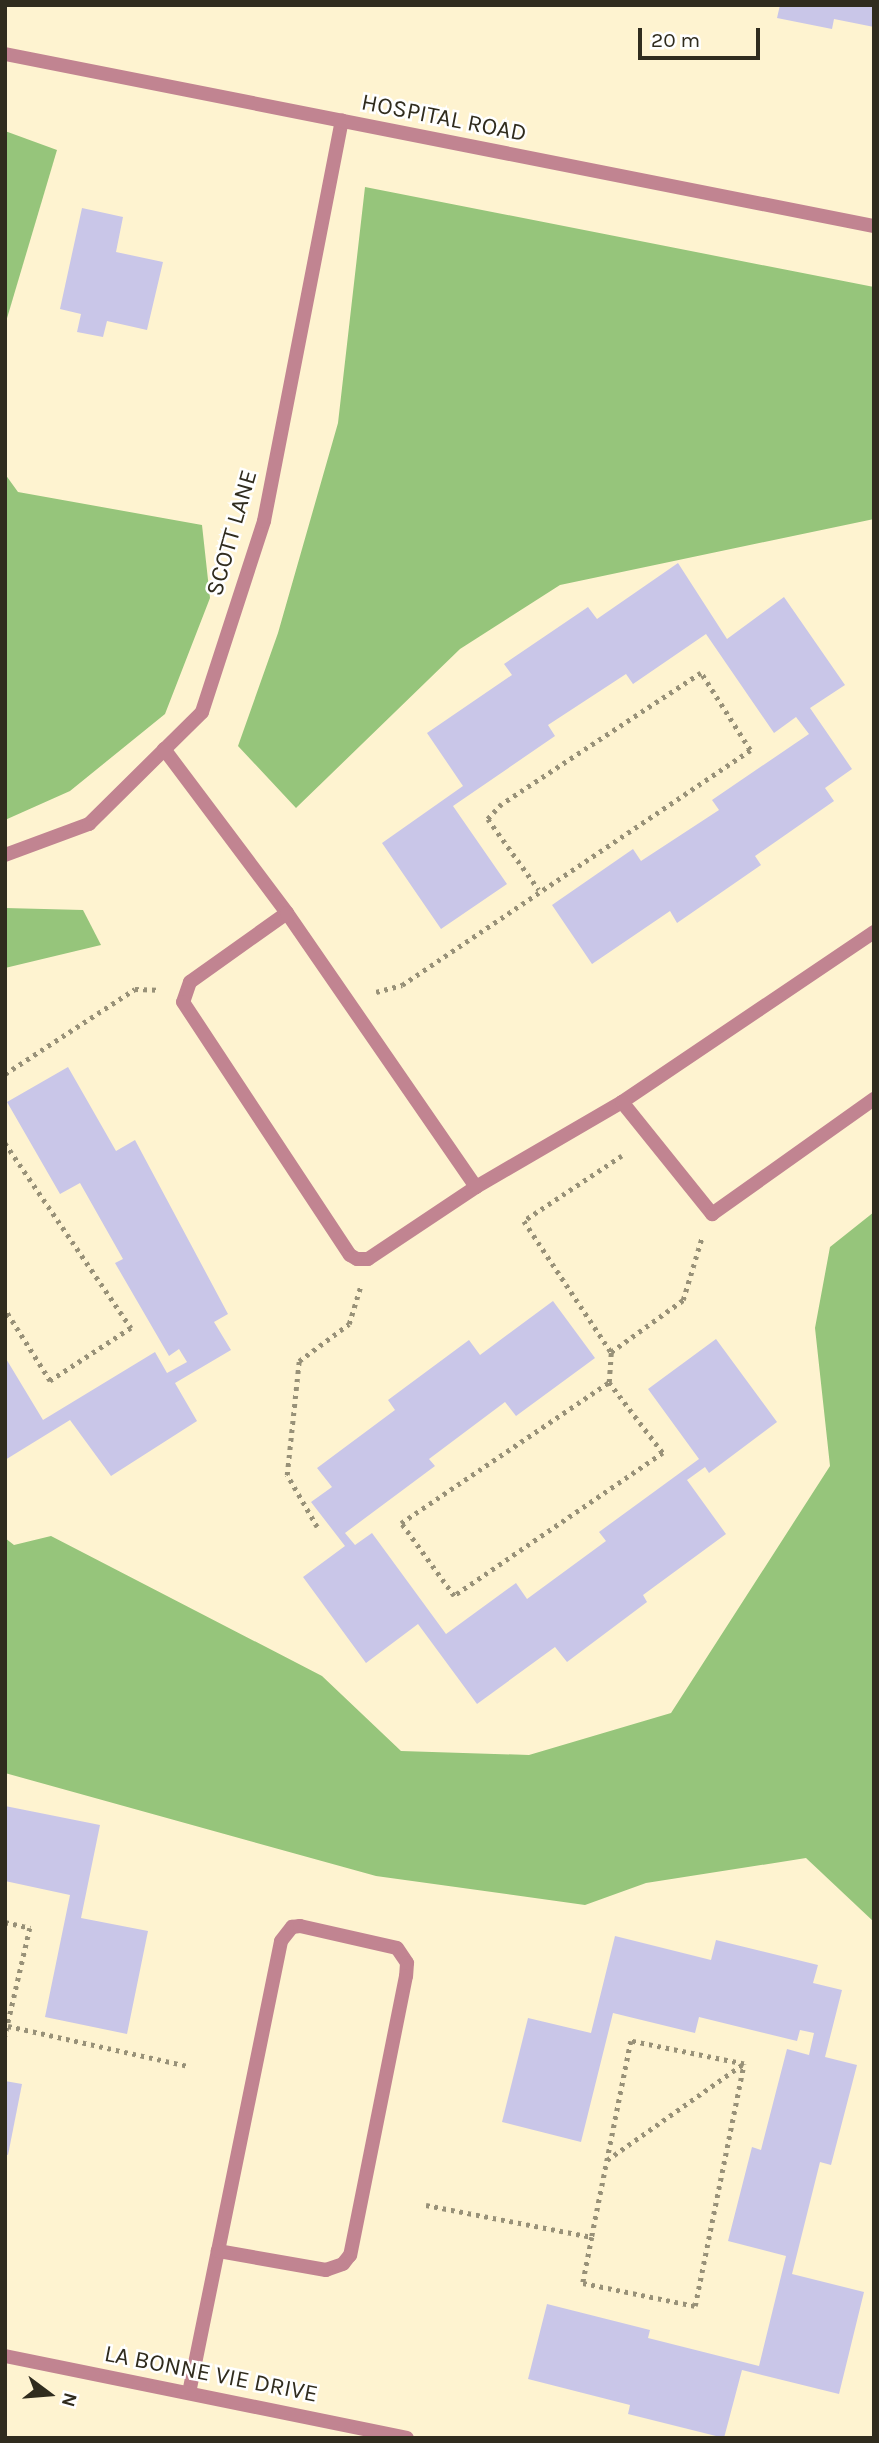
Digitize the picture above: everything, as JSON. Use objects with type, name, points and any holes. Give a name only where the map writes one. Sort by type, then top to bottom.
[{"type":"street","name":"HOSPITAL ROAD","points":[[5,54],[874,226]]},
{"type":"street","name":"SCOTT LANE","points":[[5,855],[89,824],[202,712],[264,521],[342,121]]},
{"type":"street","points":[[164,749],[287,913],[476,1187]]},
{"type":"street","points":[[287,913],[183,991],[188,1011],[351,1255],[368,1259],[476,1187],[622,1102],[874,932]]},
{"type":"street","points":[[622,1102],[712,1214],[874,1099]]},
{"type":"street","points":[[189,2393],[218,2251],[286,1933],[300,1926],[397,1948],[407,1963],[406,1976],[350,2255],[343,2264],[326,2270],[218,2251]]},
{"type":"street","name":"LA BONNE VIE DRIVE","points":[[5,2356],[407,2438]]},
{"type":"path","points":[[351,1006],[389,985],[402,985],[750,750],[701,673],[502,804],[488,820],[539,890]]},
{"type":"path","points":[[5,1074],[135,989],[183,991]]},
{"type":"path","points":[[5,1143],[131,1328],[50,1381],[5,1310]]},
{"type":"path","points":[[609,1382],[401,1523],[454,1596],[663,1453],[609,1382],[611,1352],[524,1221],[622,1156]]},
{"type":"path","points":[[611,1352],[683,1300],[693,1259],[712,1214]]},
{"type":"path","points":[[317,1527],[288,1475],[299,1361],[349,1324],[368,1259]]},
{"type":"path","points":[[5,1922],[30,1928],[5,2036]]},
{"type":"path","points":[[8,2026],[188,2066]]},
{"type":"path","points":[[631,2041],[744,2064],[695,2306],[583,2283],[631,2041]]},
{"type":"path","points":[[607,2161],[744,2064]]},
{"type":"path","points":[[426,2205],[592,2238]]},
{"type":"green space","points":[[5,131],[57,150],[5,325]]},
{"type":"green space","points":[[365,187],[874,287],[874,519],[560,585],[460,649],[296,808],[238,746],[278,633],[338,423]]},
{"type":"green space","points":[[5,474],[18,492],[202,525],[210,598],[165,714],[70,791],[5,820]]},
{"type":"green space","points":[[5,908],[83,910],[101,945],[5,968]]},
{"type":"green space","points":[[874,1212],[874,1922],[806,1858],[646,1883],[585,1905],[376,1876],[5,1773],[5,1538],[14,1545],[51,1536],[322,1676],[401,1751],[529,1755],[671,1713],[830,1466],[815,1328],[830,1247]]},
{"type":"building","points":[[780,5],[874,5],[874,27],[834,19],[832,29],[777,18]]},
{"type":"building","points":[[82,208],[123,217],[116,252],[163,262],[147,330],[107,321],[103,337],[77,332],[81,314],[60,309]]},
{"type":"building","points":[[678,563],[727,639],[784,597],[845,685],[810,708],[852,769],[825,788],[834,801],[755,856],[761,865],[677,923],[670,911],[592,964],[552,905],[633,849],[641,861],[719,810],[712,800],[809,734],[796,717],[774,733],[706,634],[633,684],[626,674],[548,725],[555,736],[453,806],[507,884],[441,929],[382,843],[463,786],[427,733],[512,675],[504,664],[588,607],[597,619]]},
{"type":"building","points":[[68,1067],[116,1151],[135,1140],[228,1314],[214,1322],[231,1350],[175,1383],[197,1421],[111,1476],[70,1420],[5,1460],[5,1357],[43,1420],[155,1352],[167,1373],[187,1362],[179,1349],[169,1356],[115,1263],[123,1259],[80,1183],[60,1194],[7,1102]]},
{"type":"building","points":[[553,1301],[595,1358],[516,1416],[505,1402],[429,1459],[435,1466],[345,1533],[355,1545],[372,1533],[446,1634],[516,1583],[527,1599],[606,1541],[599,1532],[699,1459],[648,1389],[716,1339],[777,1422],[709,1473],[705,1467],[687,1480],[726,1534],[643,1595],[647,1602],[567,1662],[555,1647],[477,1704],[418,1624],[366,1663],[303,1577],[345,1546],[311,1502],[332,1487],[317,1468],[395,1410],[388,1400],[469,1340],[480,1355]]},
{"type":"building","points":[[5,1806],[100,1825],[81,1918],[148,1931],[127,2034],[45,2017],[70,1895],[5,1881]]},
{"type":"building","points":[[615,1936],[711,1960],[716,1940],[818,1965],[813,1983],[842,1990],[825,2057],[857,2065],[831,2165],[820,2162],[792,2274],[864,2292],[839,2394],[742,2370],[724,2438],[628,2414],[630,2405],[528,2379],[547,2304],[650,2330],[648,2338],[759,2366],[786,2256],[728,2241],[752,2147],[761,2150],[787,2049],[809,2055],[814,2033],[800,2030],[797,2041],[699,2017],[695,2033],[613,2013],[581,2142],[502,2122],[528,2018],[591,2033]]},
{"type":"building","points":[[5,2081],[22,2084],[8,2155],[5,2154]]}]
